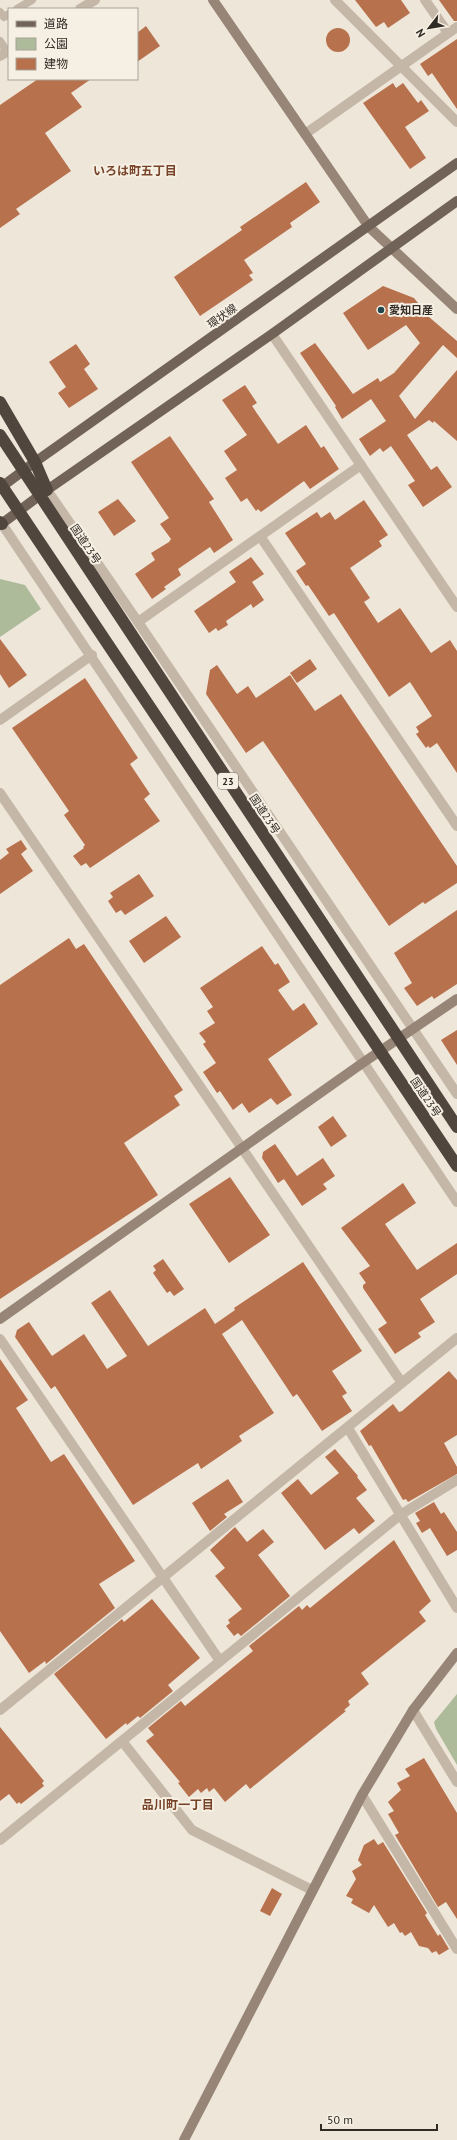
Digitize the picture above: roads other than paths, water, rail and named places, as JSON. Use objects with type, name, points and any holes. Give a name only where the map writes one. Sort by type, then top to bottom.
[{"type":"highway","points":[[0,402],[34,462],[47,490]]},
{"type":"highway","name":"国道23号","points":[[0,435],[457,1127]]},
{"type":"highway","name":"国道23号","points":[[0,483],[457,1166]]},
{"type":"main road","name":"環状線","points":[[0,488],[34,462],[369,227],[457,163]]},
{"type":"main road","points":[[1,524],[47,490],[272,334],[457,201]]},
{"type":"street","points":[[82,8],[95,0]]},
{"type":"street","points":[[213,0],[369,227],[457,309]]},
{"type":"street","points":[[334,0],[457,122]]},
{"type":"street","points":[[425,0],[448,33]]},
{"type":"street","points":[[305,134],[457,27]]},
{"type":"street","points":[[272,334],[457,605]]},
{"type":"street","points":[[138,622],[361,465]]},
{"type":"street","points":[[47,490],[457,1094]]},
{"type":"street","points":[[1,524],[92,655],[457,1202]]},
{"type":"street","points":[[260,536],[457,826]]},
{"type":"street","points":[[0,720],[92,655]]},
{"type":"street","points":[[0,792],[402,1384]]},
{"type":"street","points":[[0,1319],[241,1148],[457,999]]},
{"type":"street","points":[[0,1710],[457,1338]]},
{"type":"street","points":[[0,1339],[220,1661]]},
{"type":"street","points":[[348,1428],[457,1608]]},
{"type":"street","points":[[1,1837],[122,1741],[400,1515],[457,1480]]},
{"type":"street","points":[[184,2140],[362,1795],[413,1710],[457,1653]]},
{"type":"street","points":[[413,1710],[457,1782]]},
{"type":"street","points":[[122,1741],[192,1830],[312,1890]]},
{"type":"street","points":[[362,1795],[457,1949]]},
{"type":"lane","points":[[19,8],[32,0]]},
{"type":"lane","points":[[0,12],[4,17],[8,15]]},
{"type":"lane","points":[[0,41],[5,53]]},
{"type":"place","name":"愛知日産","points":[[381,310]]},
{"type":"district","name":"いろは町五丁目","points":[[135,170]]},
{"type":"district","name":"品川町一丁目","points":[[178,1804]]}]
